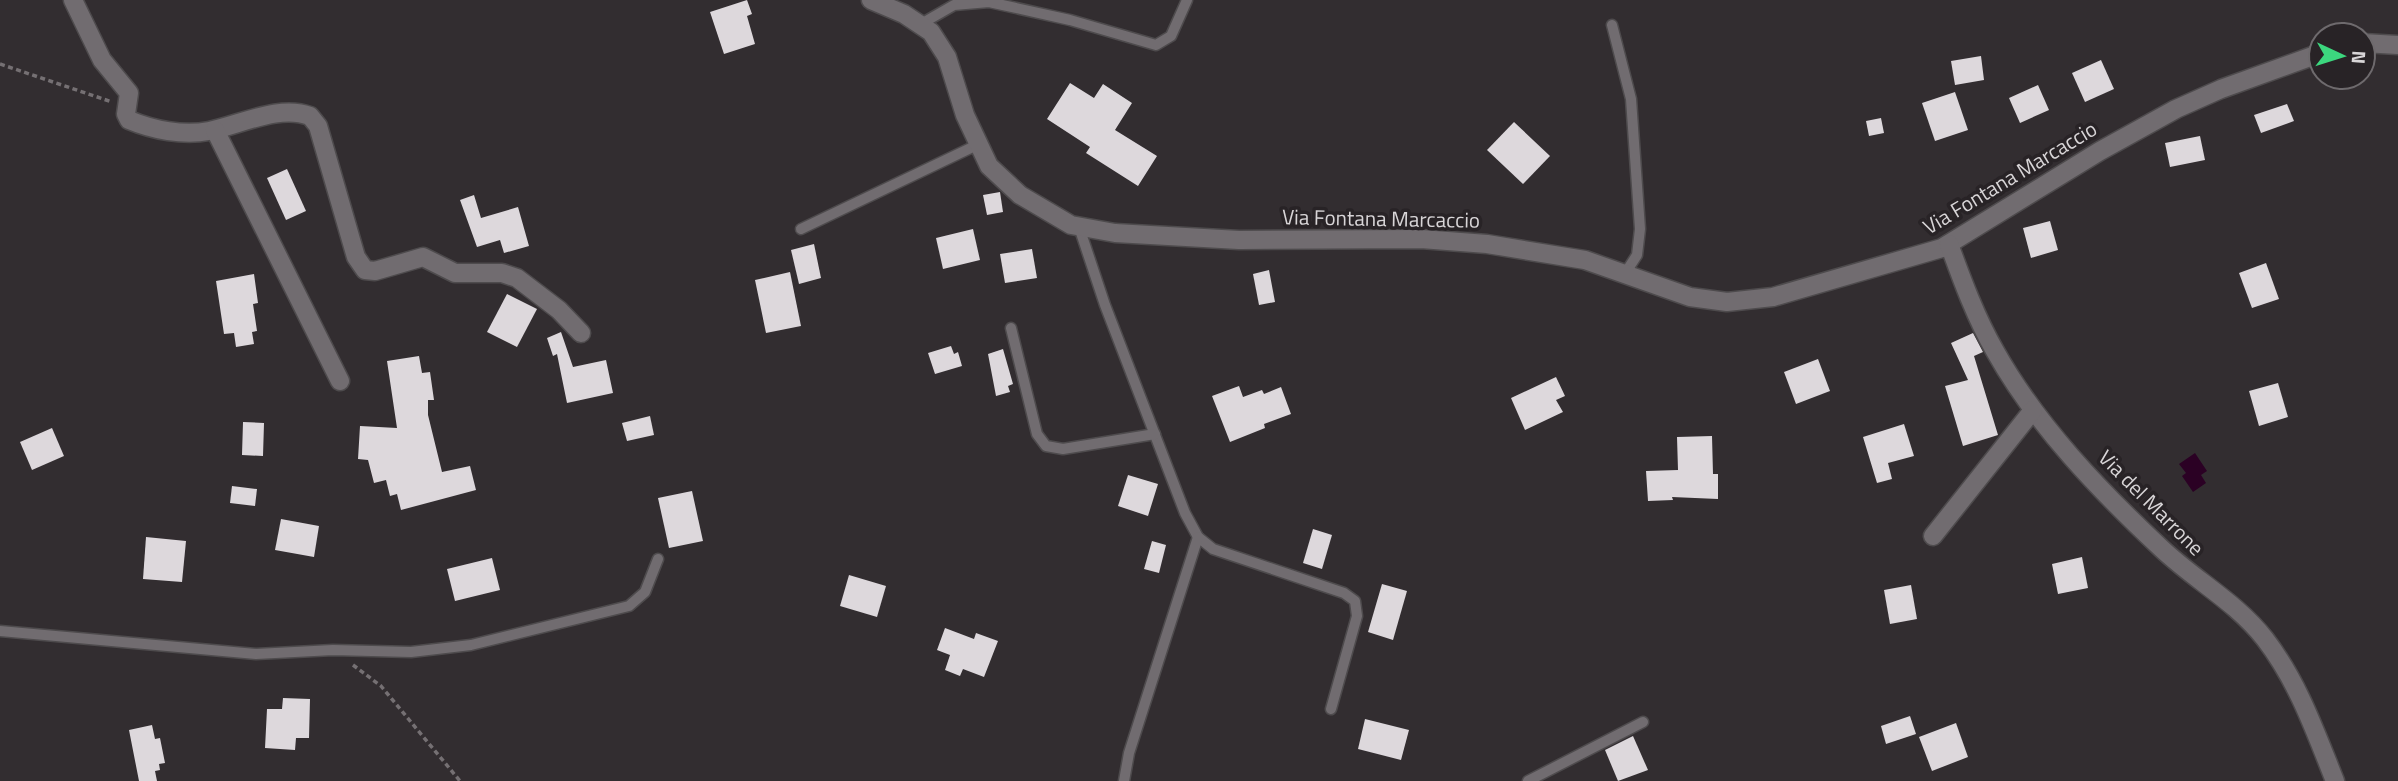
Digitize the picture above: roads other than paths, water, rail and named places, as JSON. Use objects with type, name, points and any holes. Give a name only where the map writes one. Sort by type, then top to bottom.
[{"type":"street","points":[[73,0],[102,60],[129,93],[129,120],[147,126],[187,132],[215,130],[282,113],[310,116],[318,126],[356,257],[365,270],[374,271],[423,257],[455,273],[508,275],[559,310],[580,333]]},
{"type":"street","name":"Via Fontana Marcaccio","points":[[872,0],[921,24],[937,40],[947,57],[977,145],[989,166],[1012,189],[1051,215],[1079,227],[1115,233],[1240,240],[1466,242],[1563,255],[1626,272],[1690,297],[1720,302],[1750,302],[1905,261],[1949,244],[2100,151],[2176,109],[2221,89],[2307,58]]},
{"type":"street","points":[[2377,44],[2398,45]]},
{"type":"street","points":[[215,130],[340,381]]},
{"type":"street","name":"Via del Marrone","points":[[1949,244],[1989,341],[2034,410],[2054,437],[2148,536],[2191,574],[2232,603],[2257,629],[2295,685],[2335,781]]},
{"type":"street","points":[[1933,536],[2034,410]]},
{"type":"lane","points":[[921,24],[954,5],[989,2],[1070,20],[1156,45],[1171,36],[1187,0]]},
{"type":"lane","points":[[1612,25],[1629,87],[1640,229],[1637,255],[1626,272]]},
{"type":"lane","points":[[801,229],[977,145]]},
{"type":"lane","points":[[1079,227],[1105,305],[1185,513],[1198,537],[1219,551],[1352,597],[1357,606],[1357,616],[1331,709]]},
{"type":"lane","points":[[1010,328],[1037,433],[1046,446],[1063,449],[1155,435]]},
{"type":"lane","points":[[1124,781],[1129,754],[1198,537]]},
{"type":"lane","points":[[0,631],[256,654],[333,650],[433,651],[471,645],[629,606],[645,592],[658,559]]},
{"type":"lane","points":[[1528,781],[1643,722]]}]
